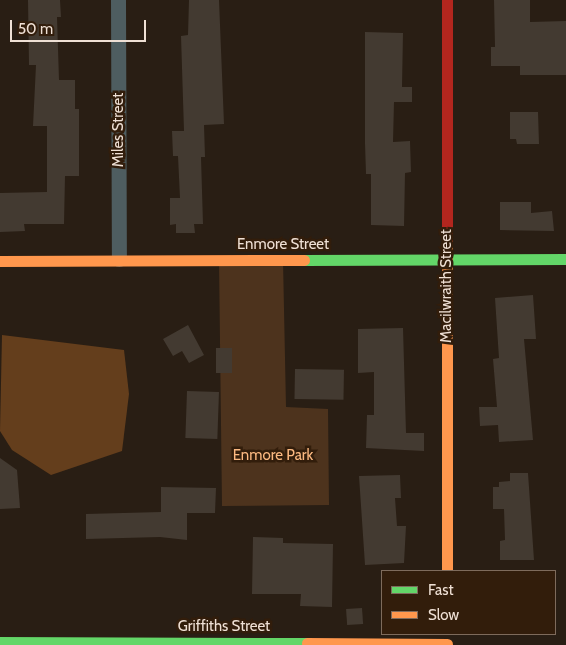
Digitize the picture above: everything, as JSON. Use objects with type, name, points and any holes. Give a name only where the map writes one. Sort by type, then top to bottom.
[{"type":"street","name":"Miles Street","points":[[118,0],[119,259]]},
{"type":"street","name":"Macilwraith Street","points":[[447,0],[447,570]]},
{"type":"street","name":"Enmore Street","points":[[0,261],[119,259],[566,260]]},
{"type":"street","name":"Griffiths Street","points":[[0,642],[447,645]]},
{"type":"green space","name":"Enmore Park","points":[[219,259],[283,260],[286,407],[328,409],[329,505],[222,506]]},
{"type":"shaded area","points":[[2,335],[124,350],[129,394],[122,451],[51,475],[12,450],[0,431]]},
{"type":"building","points":[[28,0],[60,0],[61,17],[57,17],[59,80],[75,80],[75,109],[79,109],[79,176],[65,176],[64,224],[24,224],[25,231],[0,232],[0,193],[47,192],[47,126],[33,126],[36,65],[29,65]]},
{"type":"building","points":[[189,0],[219,0],[224,124],[204,125],[205,157],[201,157],[203,224],[194,224],[195,233],[176,233],[176,224],[170,225],[170,198],[180,198],[178,156],[173,156],[172,131],[184,131],[181,36],[188,35]]},
{"type":"building","points":[[494,0],[530,0],[530,22],[566,21],[566,75],[520,75],[520,66],[491,66],[491,47],[495,47]]},
{"type":"building","points":[[365,32],[403,33],[402,87],[412,87],[412,102],[394,102],[393,142],[410,141],[411,172],[405,173],[404,226],[371,225],[371,174],[366,174],[365,143]]},
{"type":"building","points":[[510,112],[538,112],[539,144],[517,144],[516,139],[510,139]]},
{"type":"building","points":[[500,202],[531,202],[531,213],[552,211],[554,231],[500,230]]},
{"type":"building","points":[[533,295],[536,339],[524,339],[533,440],[499,442],[498,425],[480,426],[479,407],[497,407],[493,359],[499,358],[495,298]]},
{"type":"building","points":[[188,325],[204,355],[189,363],[182,351],[173,356],[163,339]]},
{"type":"building","points":[[403,328],[406,433],[424,433],[424,451],[366,448],[367,415],[374,415],[374,372],[358,373],[358,329]]},
{"type":"building","points":[[216,348],[232,348],[232,373],[216,373]]},
{"type":"building","points":[[295,369],[344,370],[343,400],[294,399]]},
{"type":"building","points":[[187,391],[219,392],[217,439],[185,438]]},
{"type":"building","points":[[0,458],[17,470],[20,508],[0,509]]},
{"type":"building","points":[[510,473],[528,473],[534,560],[500,560],[500,541],[505,540],[504,509],[493,509],[493,487],[499,487],[499,482],[510,481]]},
{"type":"building","points":[[400,475],[401,498],[395,498],[397,526],[406,526],[404,563],[365,565],[359,476]]},
{"type":"building","points":[[161,487],[216,488],[215,513],[187,513],[187,540],[160,537],[86,539],[86,514],[161,512]]},
{"type":"building","points":[[253,537],[283,538],[283,543],[333,544],[332,607],[300,606],[301,594],[252,594]]},
{"type":"building","points":[[362,608],[363,624],[347,625],[346,609]]},
{"type":"traffic: fast","points":[[304,260],[566,259]]},
{"type":"traffic: fast","points":[[0,642],[307,643]]},
{"type":"traffic: slow","points":[[447,239],[447,570]]},
{"type":"traffic: slow","points":[[0,261],[304,260]]},
{"type":"traffic: slow","points":[[307,643],[447,644]]},
{"type":"traffic: jam","points":[[447,0],[447,239]]}]
